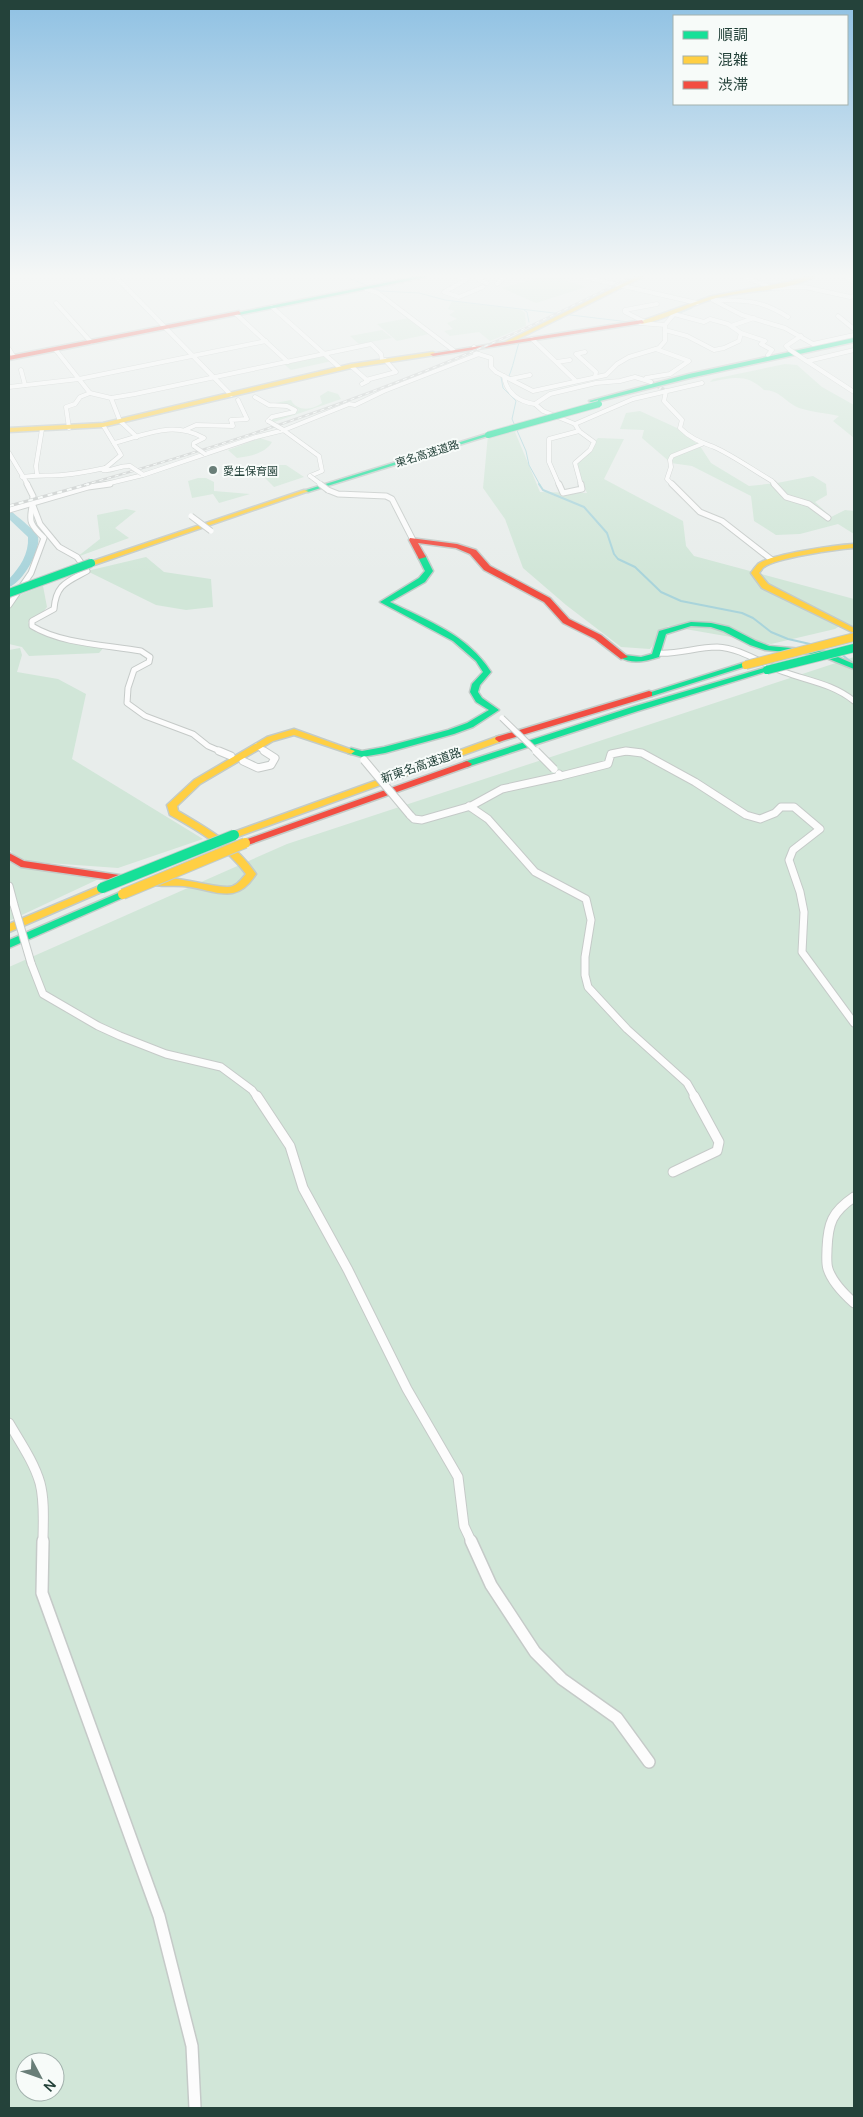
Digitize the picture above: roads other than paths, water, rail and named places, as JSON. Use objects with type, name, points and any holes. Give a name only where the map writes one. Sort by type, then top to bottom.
[{"type":"main road","points":[[9,430],[69,428],[120,422],[244,396],[315,376]]},
{"type":"main road","name":"東名高速道路","points":[[9,586],[485,433],[595,402],[715,376]]},
{"type":"main road","points":[[413,540],[457,546],[473,552],[486,568],[546,600],[566,621],[598,638],[621,657],[641,660],[656,655],[662,633],[691,624],[726,629],[753,643],[768,648],[821,653],[854,666]]},
{"type":"main road","points":[[413,540],[429,571],[422,580],[384,602],[441,631],[482,662],[486,666],[487,672],[475,684],[476,698],[499,714]]},
{"type":"main road","points":[[854,546],[836,547],[772,560],[761,565],[755,573],[764,586],[854,631]]},
{"type":"main road","name":"東名高速道路","points":[[9,593],[89,561]]},
{"type":"main road","name":"新東名高速道路","points":[[9,928],[234,835],[505,737],[746,665],[854,637]]},
{"type":"main road","name":"新東名高速道路","points":[[9,944],[245,843],[354,802],[499,752],[655,703],[767,670],[854,648]]},
{"type":"main road","points":[[9,856],[21,864],[43,868],[86,872],[142,882],[184,883],[229,891],[235,890],[242,886],[251,874],[245,864],[202,829],[173,813],[172,805],[197,782],[270,739],[294,732],[363,757],[451,732],[499,714]]},
{"type":"street","points":[[23,376],[25,385]]},
{"type":"street","points":[[76,376],[90,393]]},
{"type":"street","points":[[9,387],[95,376]]},
{"type":"street","points":[[212,376],[244,396],[269,405],[287,406],[295,410],[294,412],[272,417],[268,421],[296,437],[303,446],[319,456],[322,471],[309,475],[328,490],[338,494],[386,496],[392,499],[413,540]]},
{"type":"street","points":[[69,428],[66,407],[75,404],[80,397],[90,393],[111,398],[224,376]]},
{"type":"street","points":[[360,376],[366,380],[382,376]]},
{"type":"street","points":[[9,510],[88,487],[115,483],[283,430],[349,404],[355,405],[419,376]]},
{"type":"street","points":[[579,431],[549,438],[549,462],[563,493],[582,489],[575,463],[590,450],[594,442],[579,431],[575,424],[543,411],[535,404],[521,402],[504,385],[504,376],[532,391],[602,376]]},
{"type":"street","points":[[511,379],[526,376]]},
{"type":"street","points":[[571,376],[576,381]]},
{"type":"street","points":[[535,404],[550,394],[596,383],[612,376]]},
{"type":"street","points":[[596,383],[658,376]]},
{"type":"street","points":[[828,376],[854,392]]},
{"type":"street","points":[[644,378],[652,382]]},
{"type":"street","points":[[362,384],[368,382],[366,380]]},
{"type":"street","points":[[575,424],[633,400],[702,383]]},
{"type":"street","points":[[665,391],[664,401],[682,420],[680,428],[688,436],[772,481],[786,498],[809,504],[828,518]]},
{"type":"street","points":[[186,430],[196,425],[233,426],[232,420],[247,419],[244,396]]},
{"type":"street","points":[[111,398],[120,422],[136,437]]},
{"type":"street","points":[[22,477],[37,474],[65,475],[105,468],[121,455],[103,425]]},
{"type":"street","points":[[114,443],[172,427],[186,430],[204,438],[194,443],[194,446],[206,455]]},
{"type":"street","points":[[37,474],[36,466],[42,429]]},
{"type":"street","points":[[702,444],[672,456],[670,460],[672,469],[667,479],[700,512],[722,521],[772,560]]},
{"type":"street","points":[[9,453],[33,494],[34,500],[29,515],[31,526],[44,538],[39,556],[19,593],[9,604]]},
{"type":"street","points":[[105,468],[103,470],[107,472],[123,465],[130,466],[142,475]]},
{"type":"street","points":[[32,503],[40,524],[59,547],[77,557],[87,571],[61,586],[55,595],[54,609],[32,621],[32,626],[37,630],[53,634],[141,651],[150,657],[149,662],[134,670],[128,688],[127,703],[145,716],[193,734],[208,746],[231,756]]},
{"type":"street","points":[[191,516],[211,532]]},
{"type":"street","points":[[656,653],[670,655],[714,647],[728,648],[786,673],[820,681],[837,689],[854,701]]},
{"type":"street","points":[[499,714],[561,776]]},
{"type":"street","points":[[243,761],[258,768],[271,765],[275,758],[257,746]]},
{"type":"street","points":[[363,757],[410,815],[414,819],[422,820],[469,806],[502,789],[608,764],[611,754],[626,751],[642,754],[696,782],[746,815],[760,819],[774,813],[781,807],[794,807],[820,829],[793,850],[789,860],[800,892],[804,912],[802,952],[854,1023]]},
{"type":"street","points":[[469,806],[488,819],[534,871],[550,882],[586,899],[591,920],[585,957],[585,975],[588,987],[627,1029],[687,1083],[719,1142],[717,1151],[673,1172]]},
{"type":"street","points":[[9,886],[31,963],[43,994],[120,1036],[166,1054],[221,1068],[252,1090],[271,1115],[290,1146],[303,1188],[348,1270],[407,1389],[458,1477],[464,1526],[491,1585],[535,1652],[562,1679],[617,1718],[649,1762]]},
{"type":"street","points":[[854,1197],[841,1206],[830,1222],[827,1244],[828,1269],[845,1295],[854,1303]]},
{"type":"street","points":[[9,1424],[33,1466],[40,1484],[43,1509],[42,1593],[159,1916],[192,2046],[195,2108]]},
{"type":"waterway","points":[[501,377],[503,388],[516,401],[512,419],[526,451],[529,465],[540,485]]},
{"type":"waterway","points":[[539,484],[543,490],[584,507],[607,533],[614,554],[618,559],[635,567],[661,592],[681,601],[742,613],[753,618],[771,632],[788,639],[810,644]]},
{"type":"waterway","points":[[9,514],[33,536],[32,550],[27,563],[9,584]]},
{"type":"waterway","points":[[841,654],[854,664]]},
{"type":"tunnel","points":[[651,382],[664,390]]},
{"type":"railway","points":[[84,485],[285,423],[412,376]]},
{"type":"railway","points":[[9,506],[89,484]]},
{"type":"place","name":"愛生保育園","points":[[213,470]]}]
